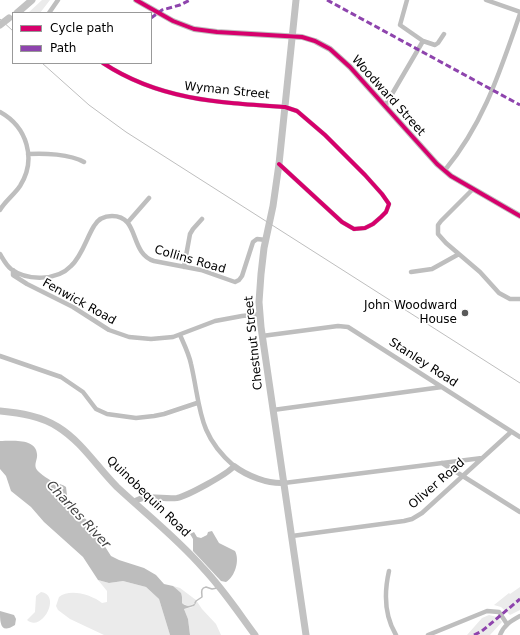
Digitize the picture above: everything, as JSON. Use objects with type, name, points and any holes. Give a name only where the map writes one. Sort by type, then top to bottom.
[{"type":"main road","points":[[18,12],[32,0]]},
{"type":"main road","name":"Chestnut Street","points":[[296,0],[279,164],[260,281],[260,314],[306,635]]},
{"type":"main road","points":[[0,25],[11,17]]},
{"type":"main road","name":"Quinobequin Road","points":[[0,411],[37,418],[62,429],[82,447],[114,483],[180,544],[208,573],[226,594],[255,635]]},
{"type":"street","points":[[50,12],[58,0]]},
{"type":"street","name":"Woodward Street","points":[[136,0],[173,21],[194,29],[217,32],[302,36],[330,49],[350,66],[428,155],[451,176],[520,216]]},
{"type":"street","points":[[407,0],[400,25],[423,40],[435,45],[444,34]]},
{"type":"street","points":[[445,170],[465,143],[484,110],[493,90],[520,13],[486,0]]},
{"type":"street","points":[[385,106],[423,40]]},
{"type":"street","name":"Wyman Street","points":[[104,64],[142,84],[180,96],[212,102],[285,106]]},
{"type":"street","points":[[279,164],[342,222],[354,228],[365,228],[373,224],[389,207],[389,204],[382,194],[326,135],[296,111],[285,106]]},
{"type":"street","points":[[0,112],[11,119],[20,129],[26,142],[28,154],[27,169],[22,183],[0,210]]},
{"type":"street","points":[[28,154],[67,156],[84,162]]},
{"type":"street","points":[[473,190],[441,221],[437,229],[438,234],[441,239],[480,272],[499,294],[510,299],[520,299]]},
{"type":"street","points":[[0,254],[8,266],[25,275],[47,277],[60,274],[67,270],[75,262],[94,226],[100,219],[107,216],[117,216],[128,222],[148,198]]},
{"type":"street","points":[[184,267],[190,234],[202,219]]},
{"type":"street","name":"Collins Road","points":[[128,222],[138,246],[146,257],[154,261],[205,271],[232,282],[241,278],[253,242],[257,239],[266,240]]},
{"type":"street","points":[[411,272],[432,269],[459,254]]},
{"type":"street","name":"Fenwick Road","points":[[13,270],[13,275],[22,281],[64,302],[104,328],[129,337],[151,339],[167,338],[180,335],[215,321],[260,314]]},
{"type":"street","name":"Stanley Road","points":[[262,336],[338,326],[348,328],[520,438]]},
{"type":"street","points":[[180,335],[191,362],[197,403],[209,437],[217,449],[234,466],[244,472],[275,482],[284,483],[482,458]]},
{"type":"street","points":[[0,356],[61,377],[83,392],[96,409],[114,416],[143,418],[164,414],[197,403]]},
{"type":"street","points":[[273,410],[442,387]]},
{"type":"street","name":"Oliver Road","points":[[292,536],[408,520],[422,513],[511,432]]},
{"type":"street","points":[[442,463],[520,512]]},
{"type":"street","points":[[134,502],[142,498],[172,498],[184,496],[226,473],[234,466]]},
{"type":"street","points":[[389,571],[385,592],[385,602],[391,627],[396,635]]},
{"type":"street","points":[[428,635],[487,611],[499,612],[507,624]]},
{"type":"street","points":[[500,635],[507,624],[520,616]]},
{"type":"shaded area","points":[[42,0],[50,0],[41,12],[29,12]]},
{"type":"shaded area","points":[[98,580],[109,583],[123,581],[146,587],[159,599],[170,635],[104,635],[70,619],[58,610],[56,606],[59,597],[69,593],[87,595],[102,603],[107,602],[107,591]]},
{"type":"shaded area","points":[[173,586],[180,588],[196,600],[216,624],[221,635],[190,635],[188,619],[184,609],[193,607],[195,603],[192,605],[185,605],[182,603],[181,595]]},
{"type":"shaded area","points":[[520,587],[520,610],[510,615],[501,607],[494,605],[509,593],[510,594]]},
{"type":"shaded area","points":[[41,592],[47,595],[50,599],[50,606],[44,618],[33,623],[27,620],[35,612],[36,596]]},
{"type":"shaded area","points":[[489,615],[497,617],[502,622],[490,635],[467,635],[482,618]]},
{"type":"water","name":"Charles River","points":[[0,441],[28,443],[36,449],[37,456],[35,466],[37,470],[53,482],[66,487],[68,503],[90,523],[111,556],[144,568],[156,575],[164,584],[173,586],[181,593],[182,603],[185,605],[189,606],[196,603],[194,606],[184,609],[188,619],[190,635],[170,635],[159,599],[146,587],[123,581],[109,583],[98,580],[83,557],[44,522],[31,507],[11,491],[6,476],[0,469]]},
{"type":"water","points":[[212,531],[219,543],[235,551],[237,559],[236,568],[232,576],[226,582],[221,581],[193,551],[193,539],[190,534],[194,532],[197,537],[201,538],[207,535],[208,532]]},
{"type":"water","points":[[0,611],[14,615],[16,619],[15,625],[10,628],[4,628],[0,619]]},
{"type":"waterway","points":[[195,603],[202,597],[203,588],[217,588]]},
{"type":"tram line","points":[[0,19],[12,30]]},
{"type":"tram line","points":[[43,64],[89,105],[126,132],[520,383]]},
{"type":"marked path","points":[[152,17],[162,10],[180,5],[190,0]]},
{"type":"marked path","points":[[327,0],[520,105]]},
{"type":"marked path","points":[[474,635],[482,631],[520,599]]},
{"type":"cycle path","points":[[136,0],[173,21],[194,29],[217,32],[302,37],[315,41],[330,49],[350,67],[437,164],[451,176],[520,216]]},
{"type":"cycle path","points":[[105,64],[146,85],[168,92],[237,104],[285,107],[297,111],[325,135],[382,194],[389,204],[386,212],[373,224],[365,228],[354,229],[342,222],[279,164]]},
{"type":"place","name":"John Woodward House","points":[[465,313]]}]
